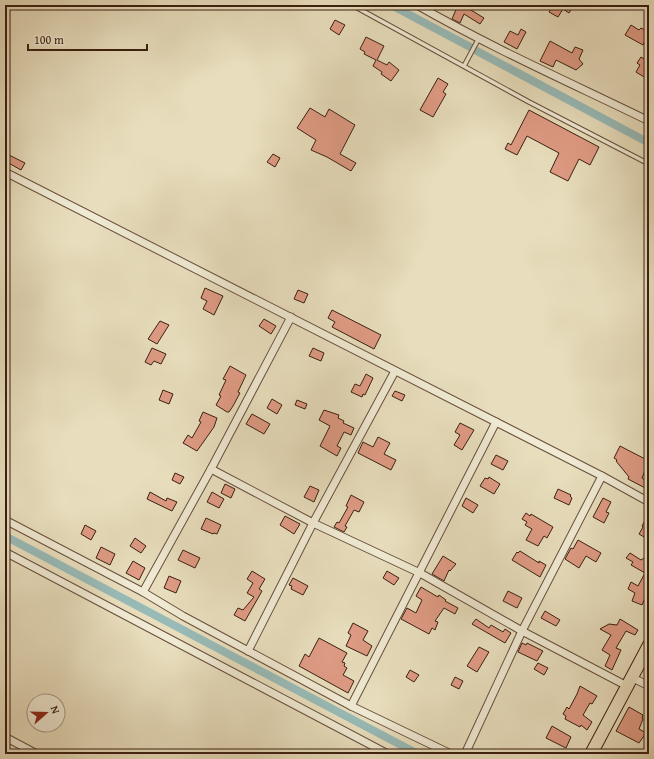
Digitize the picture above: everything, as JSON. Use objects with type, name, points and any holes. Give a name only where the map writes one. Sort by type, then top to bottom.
[{"type":"main road","points":[[591,754],[649,645]]},
{"type":"street","points":[[416,5],[479,38],[649,121]]},
{"type":"street","points":[[5,172],[602,476],[649,502]]},
{"type":"street","points":[[143,592],[211,469],[291,317]]},
{"type":"street","points":[[248,651],[313,523],[395,371]]},
{"type":"street","points":[[351,706],[496,422]]},
{"type":"street","points":[[211,469],[313,523],[420,573],[522,631],[629,682],[649,686]]},
{"type":"street","points":[[465,754],[522,631],[602,476]]},
{"type":"street","points":[[5,520],[143,592],[183,616],[351,706],[451,754]]},
{"type":"street","points":[[5,552],[388,754]]},
{"type":"street","points":[[5,737],[37,754]]},
{"type":"lane","points":[[352,5],[529,102],[649,164]]},
{"type":"lane","points":[[464,66],[479,38]]},
{"type":"building","points":[[458,5],[465,8],[466,7],[484,18],[480,24],[464,14],[460,23],[452,19]]},
{"type":"building","points":[[553,5],[574,5],[569,13],[563,9],[558,17],[549,12]]},
{"type":"building","points":[[335,20],[345,25],[339,35],[330,29]]},
{"type":"building","points":[[631,25],[639,30],[641,28],[649,32],[643,45],[625,35]]},
{"type":"building","points":[[521,29],[526,32],[517,49],[504,42],[510,31],[518,35]]},
{"type":"building","points":[[366,37],[384,46],[377,60],[387,65],[389,62],[399,70],[391,81],[373,66],[376,60],[364,54],[365,52],[360,49]]},
{"type":"building","points":[[550,41],[572,53],[575,47],[583,50],[579,59],[583,64],[576,70],[556,60],[553,67],[540,61]]},
{"type":"building","points":[[641,57],[649,62],[649,80],[636,72],[640,65],[637,63]]},
{"type":"building","points":[[438,78],[448,84],[443,92],[446,94],[433,117],[420,110]]},
{"type":"building","points":[[310,108],[325,117],[329,109],[355,125],[340,154],[356,163],[351,171],[327,157],[311,150],[316,140],[297,128]]},
{"type":"building","points":[[529,110],[599,147],[590,165],[579,159],[568,181],[550,172],[559,153],[527,136],[517,155],[505,149],[508,143],[511,145]]},
{"type":"building","points":[[7,154],[25,163],[21,170],[5,161]]},
{"type":"building","points":[[273,154],[280,158],[275,167],[267,162]]},
{"type":"building","points":[[205,288],[223,296],[214,315],[203,309],[207,301],[201,298]]},
{"type":"building","points":[[298,290],[308,294],[304,303],[294,299]]},
{"type":"building","points":[[332,310],[381,335],[374,349],[332,327],[335,322],[328,318]]},
{"type":"building","points":[[264,319],[276,326],[271,334],[259,326]]},
{"type":"building","points":[[160,321],[169,325],[157,344],[148,339]]},
{"type":"building","points":[[152,348],[166,354],[161,364],[154,361],[151,365],[145,362]]},
{"type":"building","points":[[313,348],[324,353],[321,361],[309,356]]},
{"type":"building","points":[[230,366],[246,375],[238,392],[240,393],[229,412],[227,412],[216,405],[221,396],[219,395],[226,380],[223,379]]},
{"type":"building","points":[[366,374],[373,378],[365,395],[363,394],[362,397],[351,392],[355,384],[360,386]]},
{"type":"building","points":[[163,390],[173,394],[169,404],[159,400]]},
{"type":"building","points":[[395,391],[405,395],[402,401],[392,396]]},
{"type":"building","points":[[272,399],[282,405],[277,414],[267,408]]},
{"type":"building","points":[[297,400],[307,404],[305,409],[295,405]]},
{"type":"building","points":[[324,410],[339,415],[338,418],[344,421],[343,423],[354,428],[351,435],[344,432],[337,446],[341,448],[337,456],[320,446],[330,426],[319,420]]},
{"type":"building","points":[[203,412],[217,418],[214,427],[197,451],[183,443],[188,435],[192,438],[201,422],[199,421]]},
{"type":"building","points":[[252,414],[270,424],[264,434],[246,424]]},
{"type":"building","points":[[460,423],[474,430],[462,450],[454,445],[460,435],[455,432]]},
{"type":"building","points":[[378,437],[390,443],[384,454],[396,460],[391,470],[358,453],[363,442],[373,447]]},
{"type":"building","points":[[620,446],[649,461],[642,478],[648,482],[649,490],[628,479],[629,477],[614,458]]},
{"type":"building","points":[[496,455],[508,461],[503,470],[491,464]]},
{"type":"building","points":[[175,473],[184,477],[180,484],[172,480]]},
{"type":"building","points":[[489,477],[500,484],[494,494],[480,486],[485,478],[488,479]]},
{"type":"building","points":[[225,484],[235,489],[231,498],[221,493]]},
{"type":"building","points":[[310,486],[319,490],[314,502],[304,497]]},
{"type":"building","points":[[558,489],[571,495],[570,496],[572,498],[569,505],[554,498]]},
{"type":"building","points":[[150,492],[166,501],[167,498],[177,502],[172,511],[147,499]]},
{"type":"building","points":[[212,492],[224,499],[219,508],[207,502]]},
{"type":"building","points":[[351,495],[364,502],[359,512],[354,510],[345,526],[347,527],[344,532],[334,527],[337,522],[339,523],[348,507],[346,506]]},
{"type":"building","points":[[466,498],[478,505],[473,513],[462,506]]},
{"type":"building","points":[[603,498],[611,502],[606,512],[609,513],[604,523],[593,517]]},
{"type":"building","points":[[526,513],[530,516],[531,514],[553,527],[547,538],[544,536],[538,546],[526,540],[532,529],[525,525],[527,522],[522,519]]},
{"type":"building","points":[[649,513],[649,540],[639,534]]},
{"type":"building","points":[[285,516],[300,524],[294,534],[280,525]]},
{"type":"building","points":[[206,518],[221,525],[217,534],[201,529]]},
{"type":"building","points":[[85,525],[96,531],[91,540],[81,534]]},
{"type":"building","points":[[135,538],[146,546],[141,553],[130,546]]},
{"type":"building","points":[[578,540],[601,553],[596,562],[586,556],[579,568],[565,559],[571,548],[573,549]]},
{"type":"building","points":[[101,547],[115,554],[110,565],[96,558]]},
{"type":"building","points":[[183,550],[200,558],[195,568],[178,560]]},
{"type":"building","points":[[520,551],[539,563],[539,561],[546,565],[540,577],[512,560],[517,552],[518,553]]},
{"type":"building","points":[[630,553],[641,560],[649,555],[649,589],[642,605],[632,601],[635,593],[628,589],[631,582],[638,586],[645,573],[631,565],[633,562],[626,558]]},
{"type":"building","points":[[443,556],[456,564],[450,571],[449,570],[444,581],[432,574]]},
{"type":"building","points":[[133,561],[145,568],[139,580],[126,573]]},
{"type":"building","points":[[252,571],[265,579],[259,589],[262,591],[245,621],[234,615],[238,608],[243,610],[254,597],[247,593],[253,583],[247,579]]},
{"type":"building","points":[[387,571],[399,578],[394,585],[383,578]]},
{"type":"building","points":[[169,576],[181,581],[176,593],[164,588]]},
{"type":"building","points":[[293,578],[308,586],[303,595],[291,589],[292,586],[289,585]]},
{"type":"building","points":[[421,587],[438,597],[439,595],[446,600],[445,601],[458,608],[455,614],[444,608],[435,621],[438,622],[435,630],[432,628],[429,634],[401,619],[407,608],[416,613],[422,600],[416,596]]},
{"type":"building","points":[[508,591],[522,598],[517,608],[503,601]]},
{"type":"building","points":[[545,611],[560,620],[556,626],[541,618]]},
{"type":"building","points":[[476,619],[489,628],[491,625],[503,632],[505,629],[511,633],[505,643],[472,624]]},
{"type":"building","points":[[620,619],[638,630],[635,635],[626,631],[616,648],[621,650],[612,670],[605,666],[610,655],[602,650],[611,635],[600,629],[609,624],[617,625]]},
{"type":"building","points":[[353,623],[368,631],[363,640],[372,646],[367,656],[346,646],[351,635],[348,633]]},
{"type":"building","points":[[319,638],[347,653],[342,662],[345,663],[344,666],[347,668],[343,675],[354,681],[348,693],[299,666],[305,654],[309,657]]},
{"type":"building","points":[[522,643],[526,645],[527,643],[543,651],[537,661],[518,652]]},
{"type":"building","points":[[479,647],[489,652],[477,672],[467,666]]},
{"type":"building","points":[[538,663],[548,668],[544,675],[534,669]]},
{"type":"building","points":[[410,670],[419,675],[414,682],[406,677]]},
{"type":"building","points":[[455,677],[463,681],[459,689],[451,685]]},
{"type":"building","points":[[580,686],[597,696],[592,704],[590,703],[583,715],[592,722],[587,730],[581,725],[580,727],[565,719],[566,716],[563,714],[567,707],[569,709]]},
{"type":"building","points":[[629,707],[643,715],[639,729],[646,733],[639,743],[616,731]]},
{"type":"building","points":[[552,726],[571,737],[566,748],[546,738]]},
{"type":"waterway","points":[[391,5],[472,48]]},
{"type":"waterway","points":[[475,50],[649,143]]},
{"type":"waterway","points":[[5,536],[418,754]]}]
